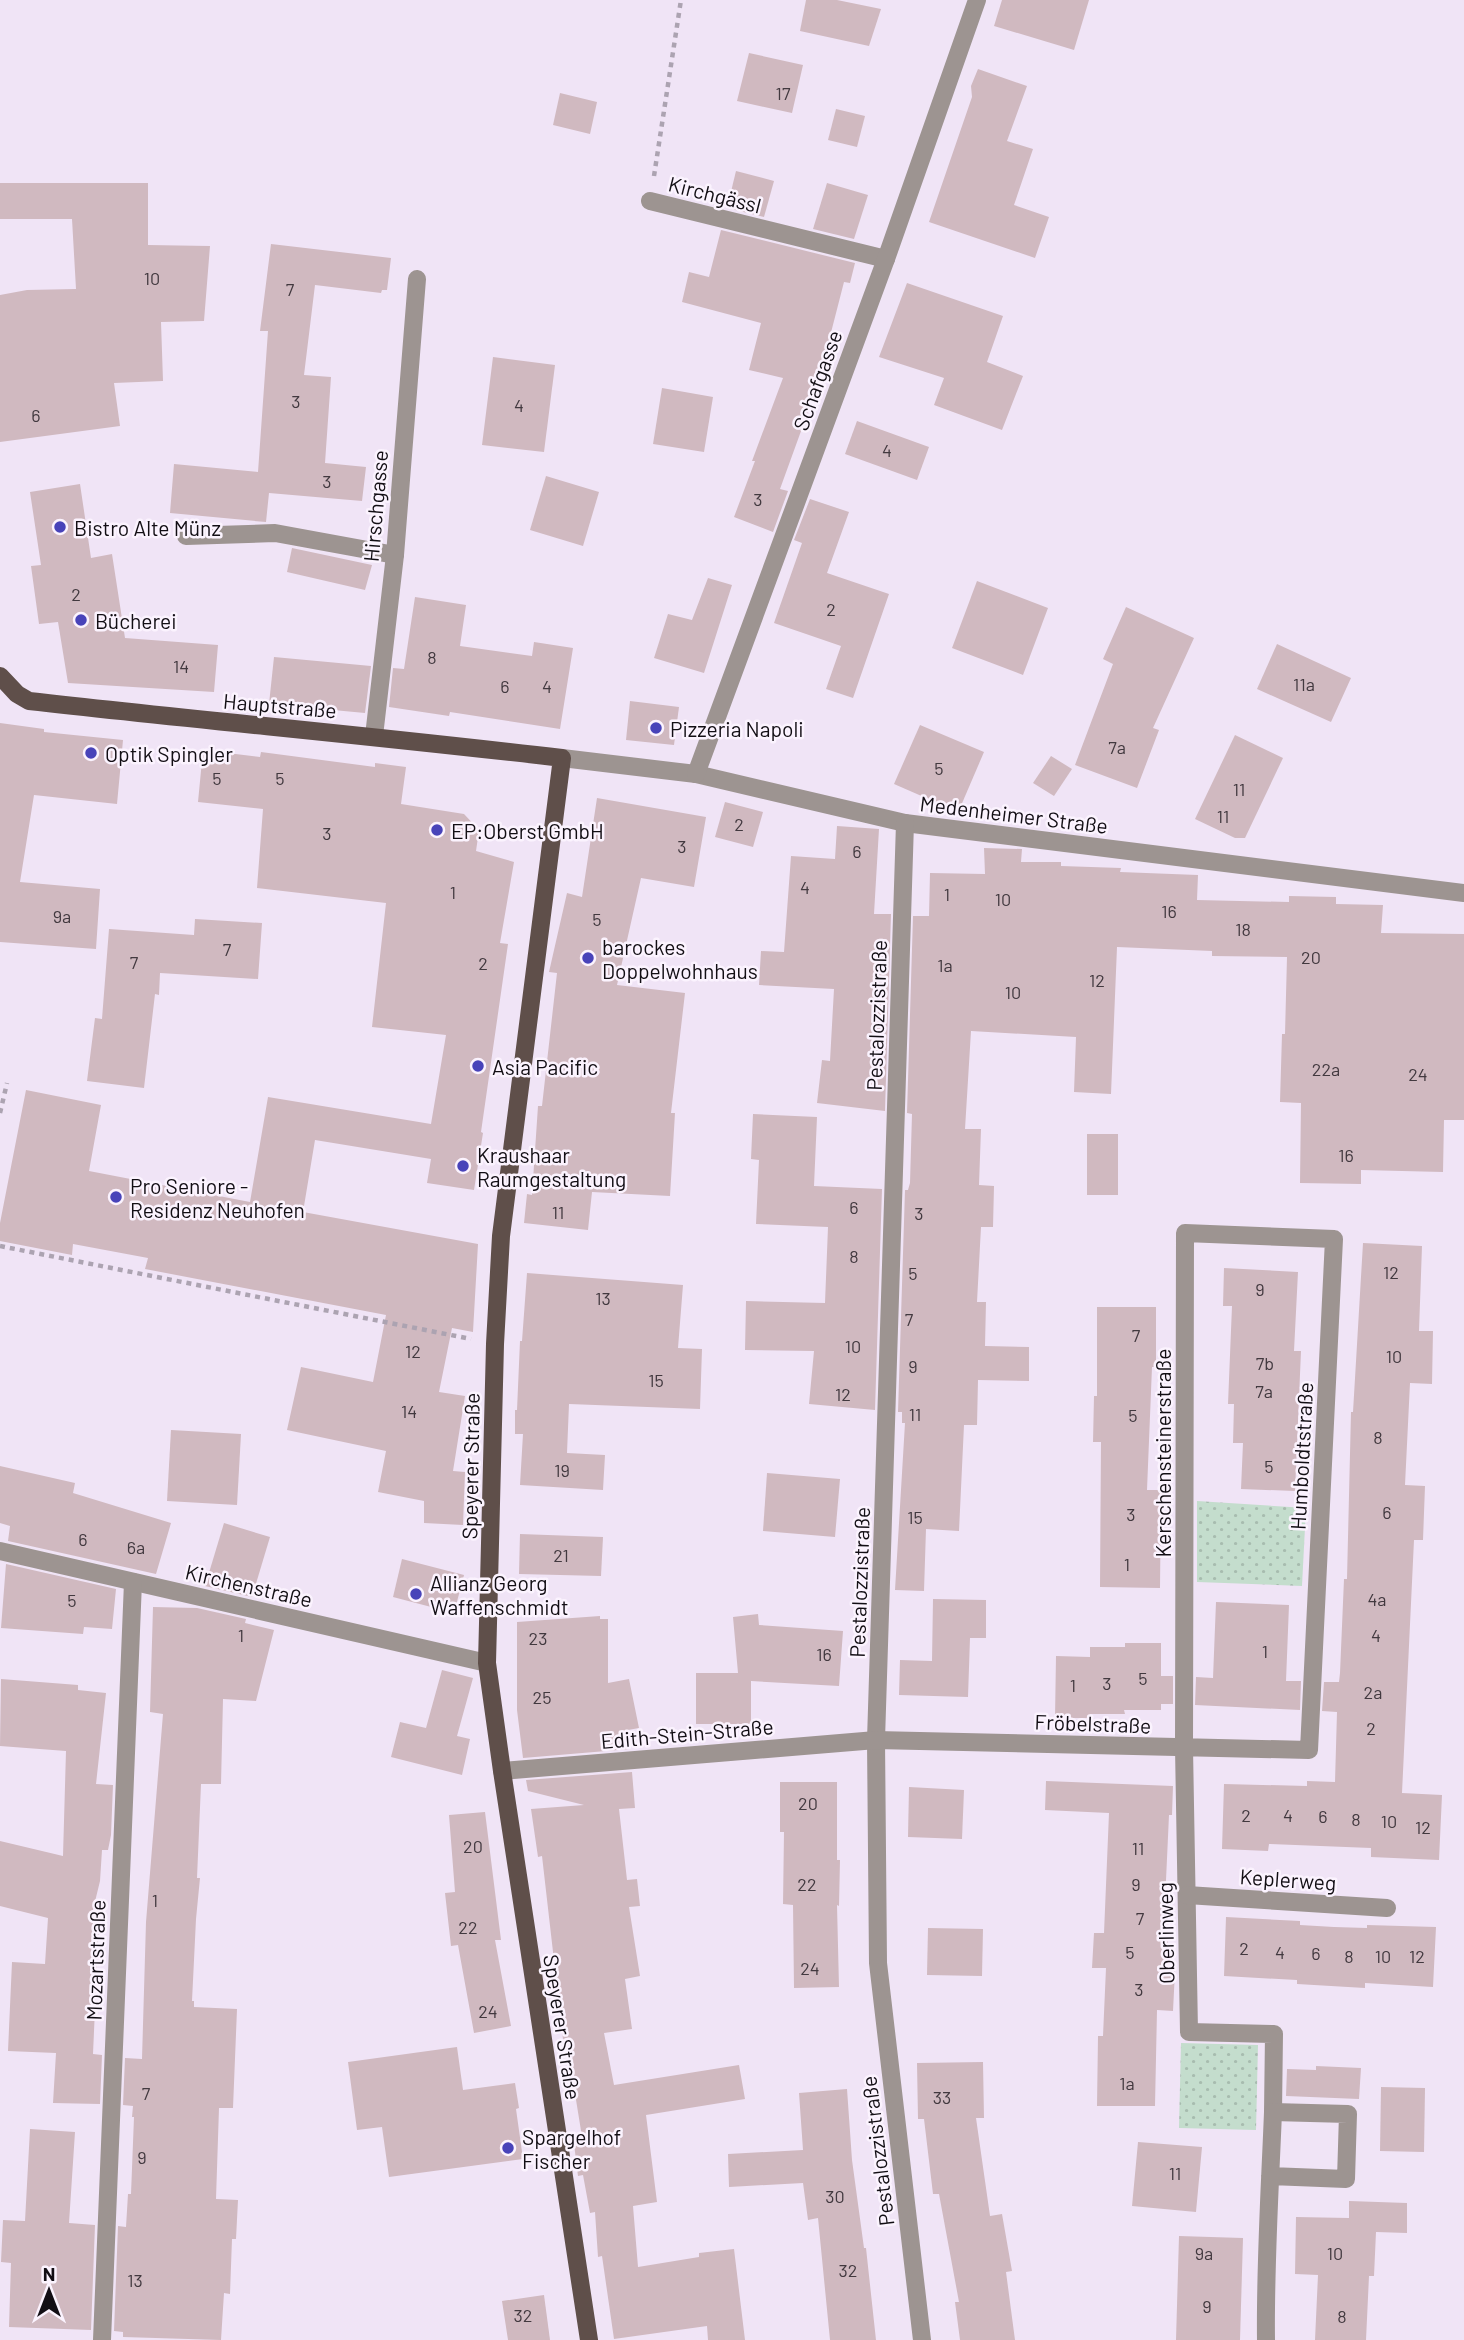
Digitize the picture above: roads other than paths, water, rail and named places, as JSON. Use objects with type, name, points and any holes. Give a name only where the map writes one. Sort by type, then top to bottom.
[{"type":"main road","name":"Hauptstraße","points":[[1,680],[29,701],[562,758]]},
{"type":"main road","name":"Speyerer Straße","points":[[562,758],[501,1236],[495,1344],[487,1663],[589,2340]]},
{"type":"street","name":"Schafgasse","points":[[696,774],[886,259],[977,0]]},
{"type":"street","name":"Kirchgässl","points":[[650,201],[886,259]]},
{"type":"street","name":"Hirschgasse","points":[[374,736],[395,555],[417,279]]},
{"type":"street","points":[[186,536],[275,533],[395,555]]},
{"type":"street","name":"Medenheimer Straße","points":[[562,758],[696,774],[905,823],[1464,894]]},
{"type":"street","name":"Pestalozzistraße","points":[[905,823],[876,1740],[878,1963],[922,2340]]},
{"type":"street","name":"Kerschensteinerstraße","points":[[1184,1748],[1185,1233],[1260,1236]]},
{"type":"street","name":"Humboldtstraße","points":[[1260,1236],[1334,1239],[1309,1750]]},
{"type":"street","name":"Kirchenstraße","points":[[0,1551],[487,1663]]},
{"type":"street","name":"Mozartstraße","points":[[102,2340],[133,1582]]},
{"type":"street","name":"Fröbelstraße","points":[[876,1740],[1309,1750]]},
{"type":"street","name":"Edith-Stein-Straße","points":[[502,1771],[876,1740]]},
{"type":"street","name":"Oberlinweg","points":[[1184,1748],[1189,2032],[1274,2035],[1273,2112]]},
{"type":"street","name":"Keplerweg","points":[[1187,1895],[1387,1908]]},
{"type":"street","points":[[1266,2340],[1270,2176],[1273,2112],[1348,2115],[1346,2179],[1270,2176]]},
{"type":"place","name":"Bistro Alte Münz","points":[[60,527]]},
{"type":"place","name":"Bücherei","points":[[81,620]]},
{"type":"place","name":"Pizzeria Napoli","points":[[656,728]]},
{"type":"place","name":"Optik Spingler","points":[[91,753]]},
{"type":"place","name":"EP:Oberst GmbH","points":[[437,830]]},
{"type":"place","name":"barockes Doppelwohnhaus","points":[[588,958]]},
{"type":"place","name":"Asia Pacific","points":[[478,1066]]},
{"type":"place","name":"Kraushaar Raumgestaltung","points":[[463,1166]]},
{"type":"place","name":"Pro Seniore - Residenz Neuhofen","points":[[116,1197]]},
{"type":"place","name":"Allianz Georg Waffenschmidt","points":[[416,1594]]},
{"type":"place","name":"Spargelhof Fischer","points":[[508,2148]]}]
